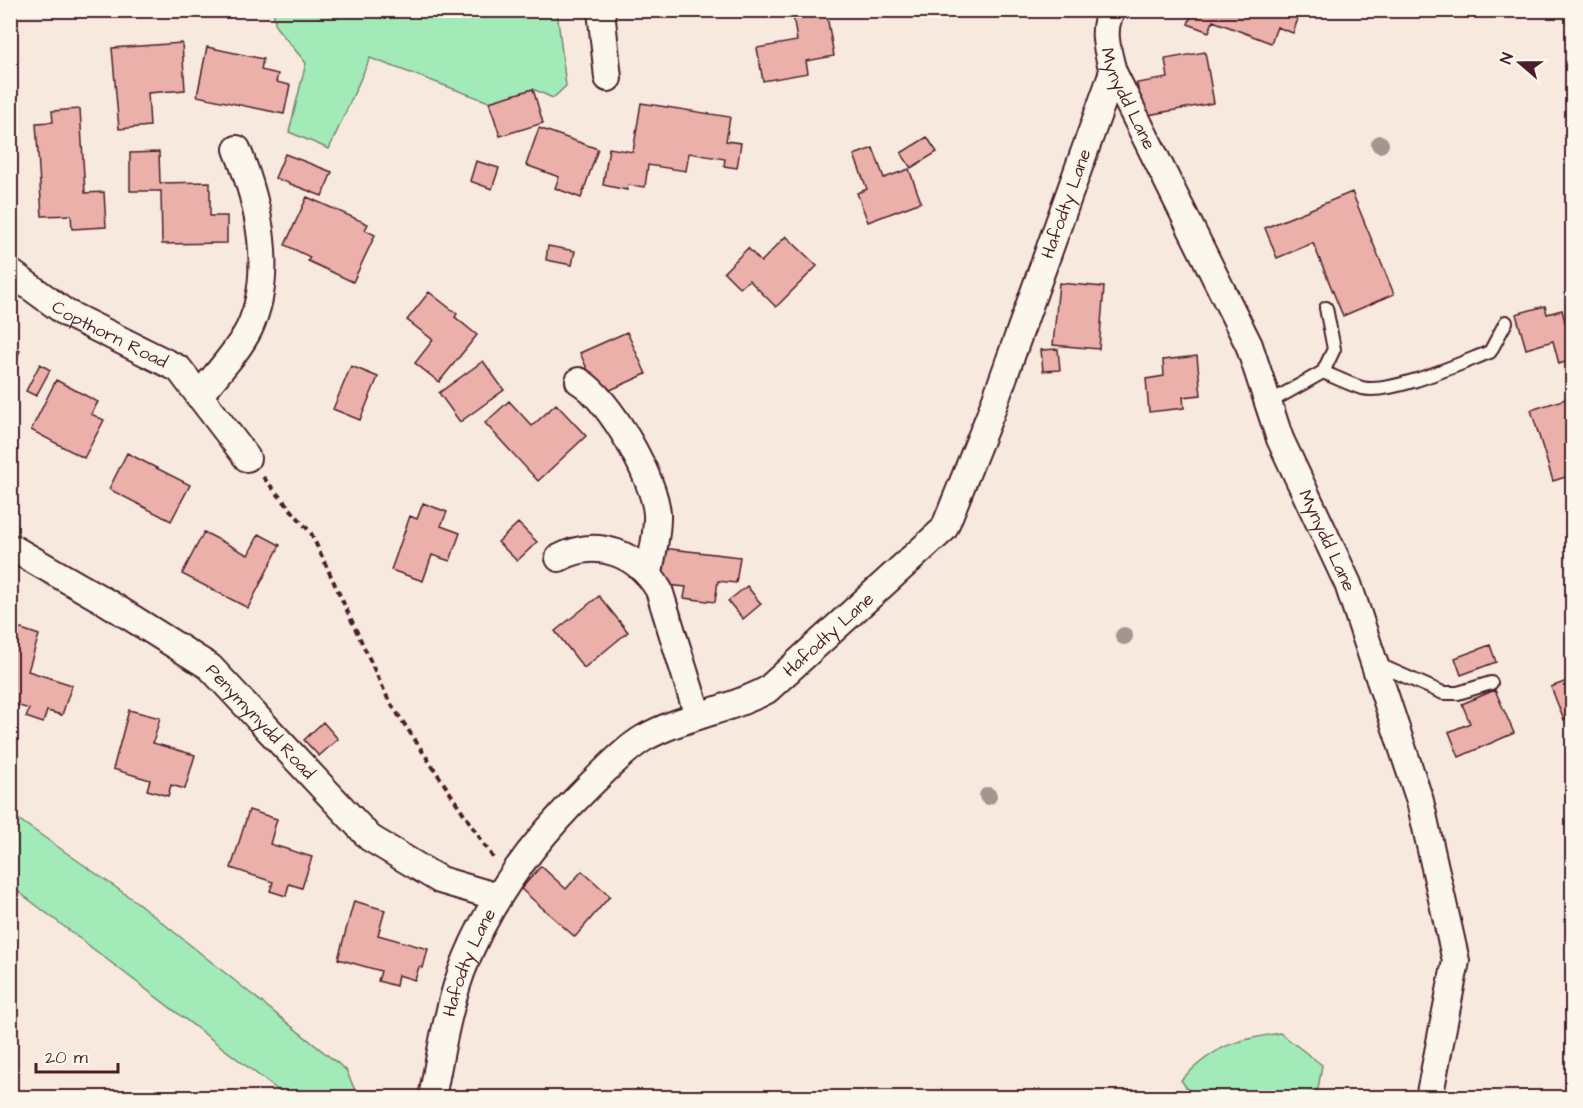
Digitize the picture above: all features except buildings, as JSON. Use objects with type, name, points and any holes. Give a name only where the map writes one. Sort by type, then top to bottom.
[{"type":"street","points":[[602,10],[608,78]]},
{"type":"street","name":"Mynydd Lane","points":[[1112,10],[1106,19],[1106,44],[1113,72],[1249,345],[1280,439],[1348,584],[1420,801],[1456,961],[1429,1098]]},
{"type":"street","name":"Hafodty Lane","points":[[432,1098],[442,1043],[462,972],[504,889],[570,805],[619,758],[644,738],[698,716],[740,704],[767,690],[944,529],[990,415],[1113,72]]},
{"type":"street","points":[[199,396],[249,329],[260,292],[257,216],[248,176],[237,149]]},
{"type":"street","name":"Copthorn Road","points":[[10,272],[66,313],[179,369],[247,458]]},
{"type":"street","points":[[579,381],[603,401],[652,491],[657,514],[649,573]]},
{"type":"street","name":"Penymynydd Road","points":[[14,549],[108,603],[210,667],[370,838],[440,880],[504,889]]},
{"type":"street","points":[[559,558],[585,549],[602,551],[622,555],[649,573],[659,590],[698,716]]},
{"type":"lane","points":[[1268,404],[1323,372],[1334,349],[1326,308]]},
{"type":"lane","points":[[1323,372],[1363,388],[1378,388],[1415,380],[1490,352],[1506,322]]},
{"type":"lane","points":[[1373,662],[1443,693],[1458,693],[1491,683]]},
{"type":"path","points":[[247,458],[310,533],[388,701],[434,772],[504,889]]},
{"type":"green space","points":[[273,11],[557,11],[566,86],[553,98],[533,89],[489,102],[370,58],[329,149],[289,132],[306,63],[276,27]]},
{"type":"green space","points":[[11,814],[138,903],[346,1070],[358,1097],[287,1097],[11,886]]},
{"type":"green space","points":[[1280,1033],[1322,1065],[1318,1089],[1303,1097],[1193,1097],[1181,1080],[1204,1059],[1226,1046]]}]
